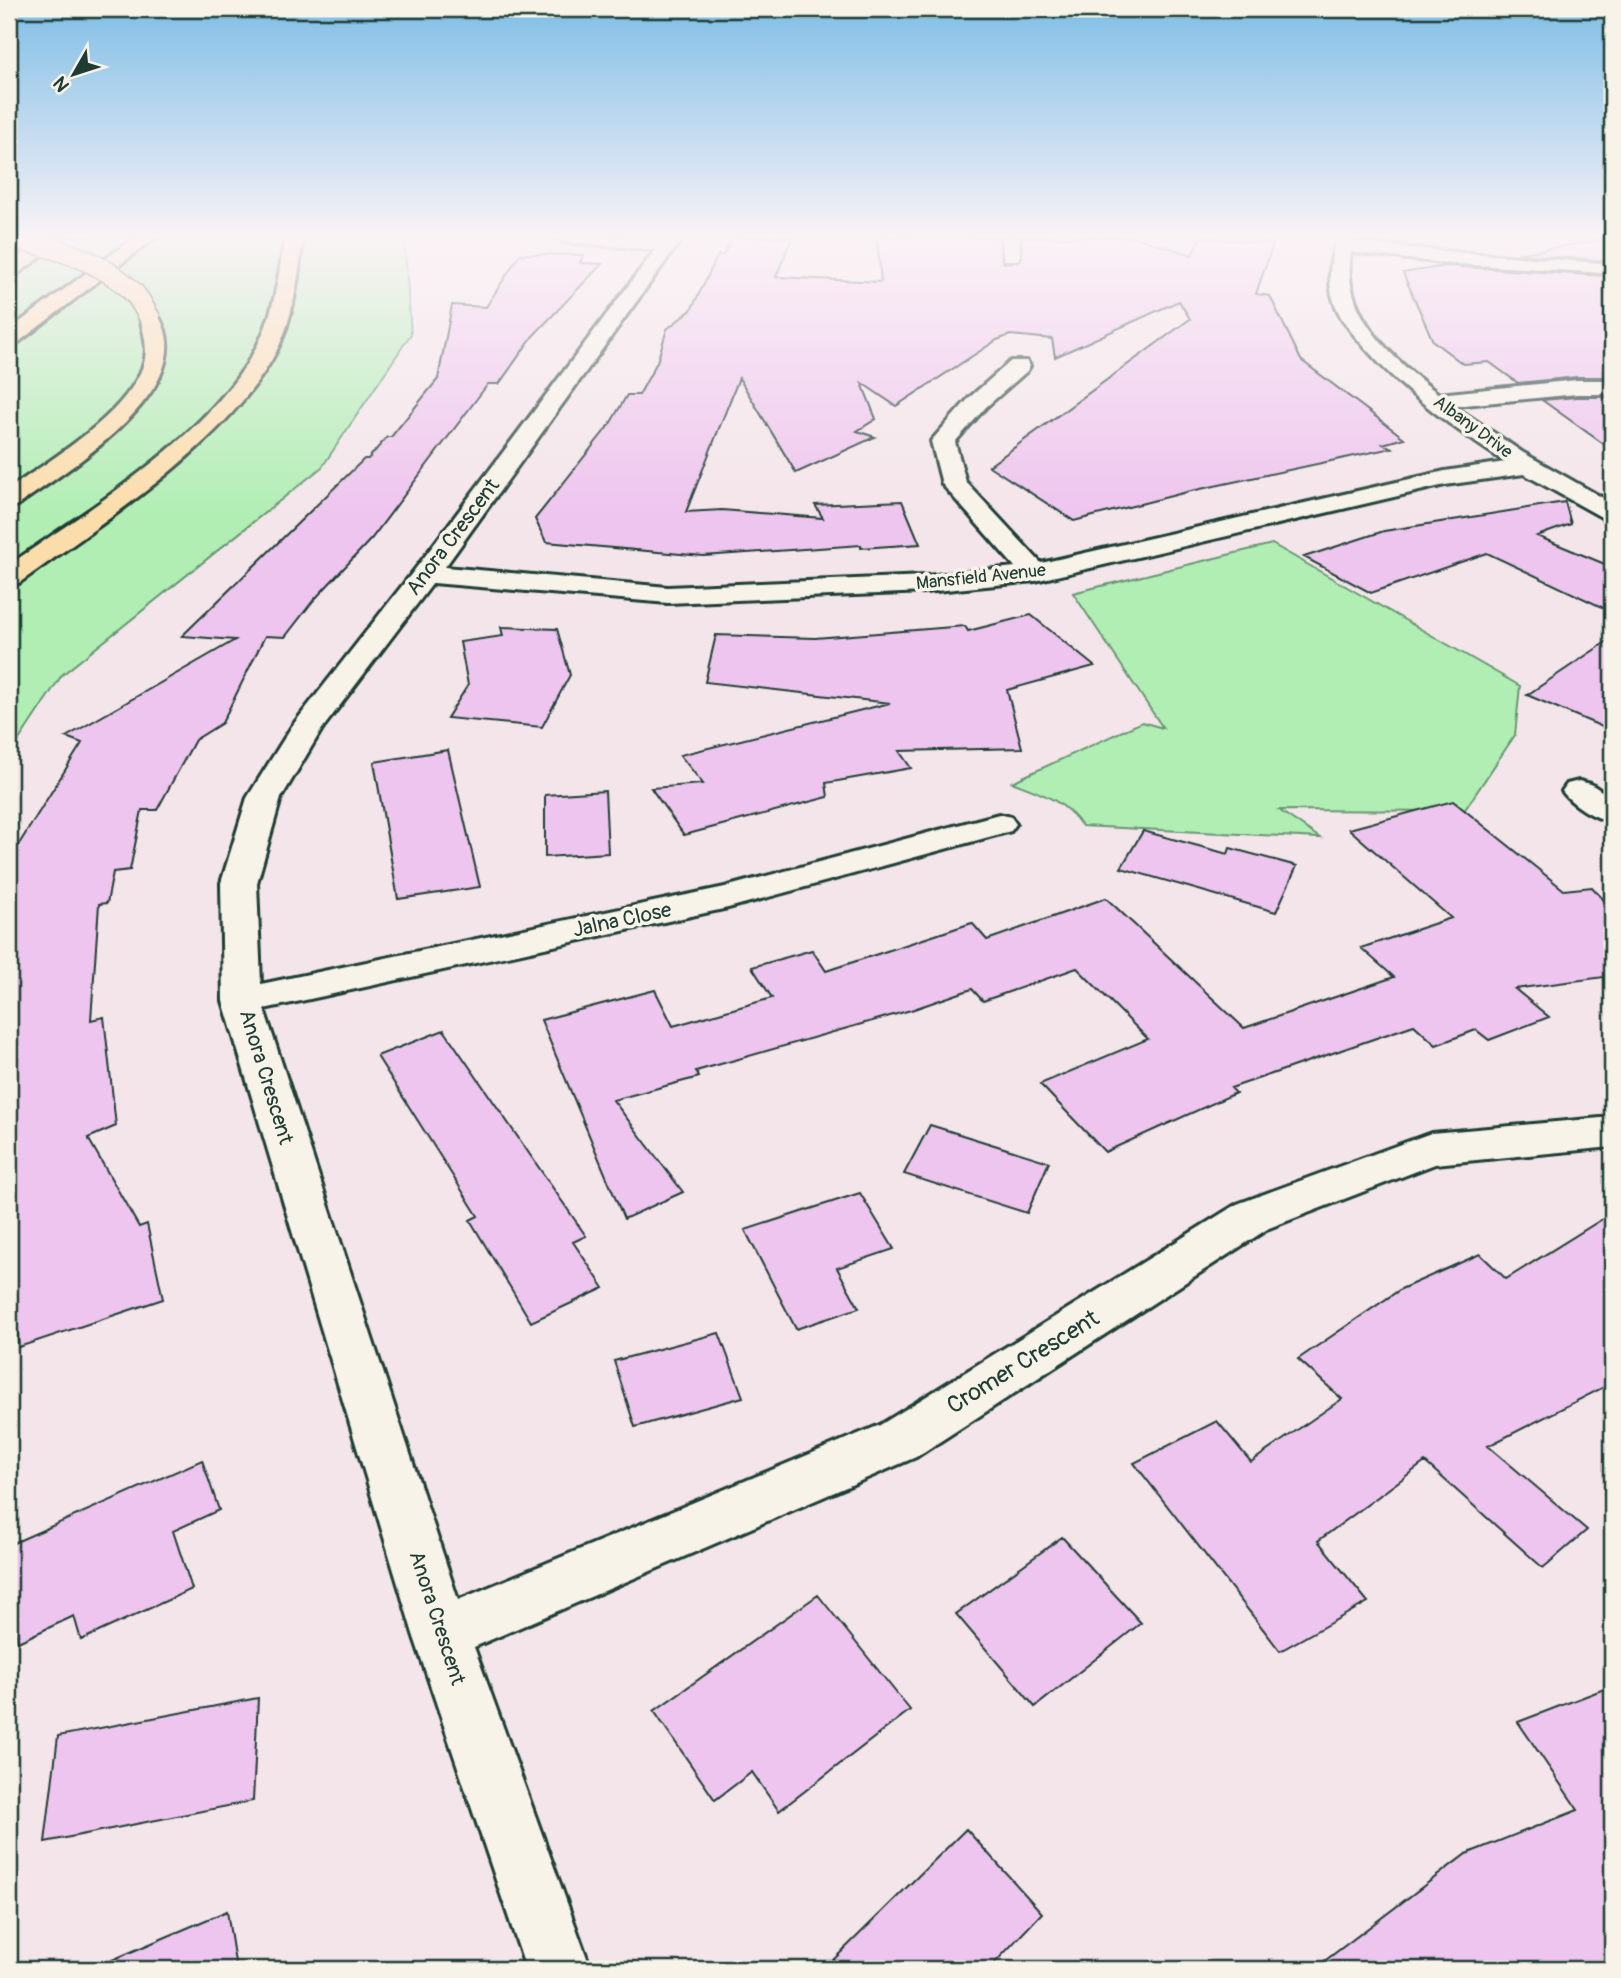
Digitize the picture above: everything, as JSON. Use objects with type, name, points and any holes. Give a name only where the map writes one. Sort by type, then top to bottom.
[{"type":"highway","points":[[9,340],[23,329]]},
{"type":"highway","points":[[9,500],[82,448],[144,387],[154,365],[157,341],[153,329]]},
{"type":"highway","points":[[9,577],[151,474],[227,405],[267,349],[273,329]]},
{"type":"street","name":"Anora Crescent","points":[[559,1969],[441,1634],[242,1001],[239,883],[264,798],[308,726],[426,573],[606,329]]},
{"type":"street","name":"Albany Drive","points":[[1361,329],[1385,360],[1436,401],[1526,466],[1612,513]]},
{"type":"street","points":[[1018,366],[978,402],[943,441],[954,484],[1035,573]]},
{"type":"street","points":[[1436,401],[1612,387]]},
{"type":"street","name":"Mansfield Avenue","points":[[426,573],[668,595],[926,584],[1035,573],[1445,478],[1526,466]]},
{"type":"street","points":[[1579,792],[1612,812]]},
{"type":"street","name":"Jalna Close","points":[[242,1001],[728,897],[999,824]]},
{"type":"street","name":"Cromer Crescent","points":[[441,1634],[898,1441],[1253,1216],[1432,1149],[1612,1132]]},
{"type":"green space","points":[[9,329],[411,329],[411,334],[322,467],[62,675],[9,755]]},
{"type":"green space","points":[[1272,544],[1520,686],[1515,735],[1464,811],[1279,810],[1320,838],[1082,826],[1059,804],[1012,782],[1142,722],[1163,728],[1073,593]]},
{"type":"building","points":[[447,329],[539,329],[499,384],[488,384],[372,538],[313,601],[285,637],[265,636],[222,723],[195,740],[157,810],[142,810],[130,870],[113,872],[107,903],[99,904],[91,1020],[104,1017],[116,1126],[88,1138],[139,1227],[147,1224],[163,1299],[19,1347],[15,1316],[9,1318],[9,860],[82,743],[66,737],[235,640],[182,636],[364,459],[368,459],[387,437],[391,437],[438,379]]},
{"type":"building","points":[[667,329],[1116,329],[1055,357],[1052,339],[1010,335],[997,340],[896,406],[862,383],[876,419],[857,431],[875,437],[796,473],[739,378],[686,512],[722,510],[823,518],[815,505],[902,501],[920,544],[861,548],[861,545],[703,556],[546,542],[535,519],[610,424],[627,395],[639,395],[657,362]]},
{"type":"building","points":[[1176,329],[1286,329],[1301,360],[1404,438],[1383,444],[1392,448],[1191,491],[1074,521],[989,466]]},
{"type":"building","points":[[1428,329],[1612,329],[1612,377],[1577,377],[1518,383],[1489,362],[1463,364],[1433,341]]},
{"type":"building","points":[[1612,397],[1612,450],[1542,400]]},
{"type":"building","points":[[1565,502],[1571,524],[1537,536],[1612,567],[1612,612],[1487,553],[1371,593],[1304,557],[1384,531]]},
{"type":"building","points":[[1031,615],[1094,666],[1007,690],[1022,748],[899,751],[911,768],[826,783],[828,797],[684,835],[651,788],[703,784],[680,755],[890,703],[705,682],[716,635],[815,638],[965,626],[968,631]]},
{"type":"building","points":[[501,627],[557,629],[570,675],[542,727],[447,718],[468,685],[460,642],[503,636]]},
{"type":"building","points":[[1612,638],[1612,731],[1527,695]]},
{"type":"building","points":[[448,750],[480,887],[398,899],[374,762]]},
{"type":"building","points":[[605,791],[608,853],[545,857],[545,795]]},
{"type":"building","points":[[1453,801],[1564,890],[1592,887],[1612,909],[1612,976],[1515,989],[1549,1017],[1489,1040],[1476,1030],[1436,1045],[1414,1025],[1231,1088],[1236,1093],[1105,1152],[1040,1084],[1148,1039],[1077,968],[983,1001],[972,989],[911,1010],[696,1071],[699,1077],[613,1100],[683,1192],[624,1219],[541,1020],[655,990],[673,1026],[772,998],[752,967],[812,950],[826,971],[972,923],[987,940],[1106,898],[1244,1028],[1394,977],[1361,948],[1451,918],[1349,829]]},
{"type":"building","points":[[1143,831],[1228,854],[1230,848],[1297,866],[1276,912],[1121,868]]},
{"type":"building","points":[[444,1030],[586,1236],[573,1242],[604,1288],[531,1322],[470,1220],[478,1216],[377,1056]]},
{"type":"building","points":[[930,1125],[1049,1162],[1027,1213],[904,1174]]},
{"type":"building","points":[[860,1193],[894,1249],[837,1268],[859,1308],[796,1329],[745,1230]]},
{"type":"building","points":[[1612,1213],[1612,1383],[1488,1446],[1587,1530],[1543,1568],[1425,1462],[1318,1541],[1368,1602],[1280,1651],[1134,1463],[1217,1421],[1251,1462],[1342,1399],[1298,1359],[1401,1289],[1480,1254],[1506,1279]]},
{"type":"building","points":[[719,1333],[743,1397],[635,1427],[614,1361]]},
{"type":"building","points":[[202,1460],[219,1510],[173,1531],[192,1589],[81,1640],[74,1616],[18,1642],[9,1600],[9,1545]]},
{"type":"building","points":[[1062,1537],[1141,1623],[1035,1707],[956,1614]]},
{"type":"building","points":[[818,1595],[910,1710],[779,1811],[752,1772],[715,1800],[654,1711]]},
{"type":"building","points":[[1612,1686],[1612,1969],[1314,1969],[1466,1854],[1578,1810],[1518,1722]]},
{"type":"building","points":[[258,1698],[253,1801],[45,1842],[58,1736]]},
{"type":"building","points":[[966,1829],[1042,1913],[989,1969],[824,1969]]},
{"type":"building","points":[[227,1911],[236,1969],[91,1969]]}]
